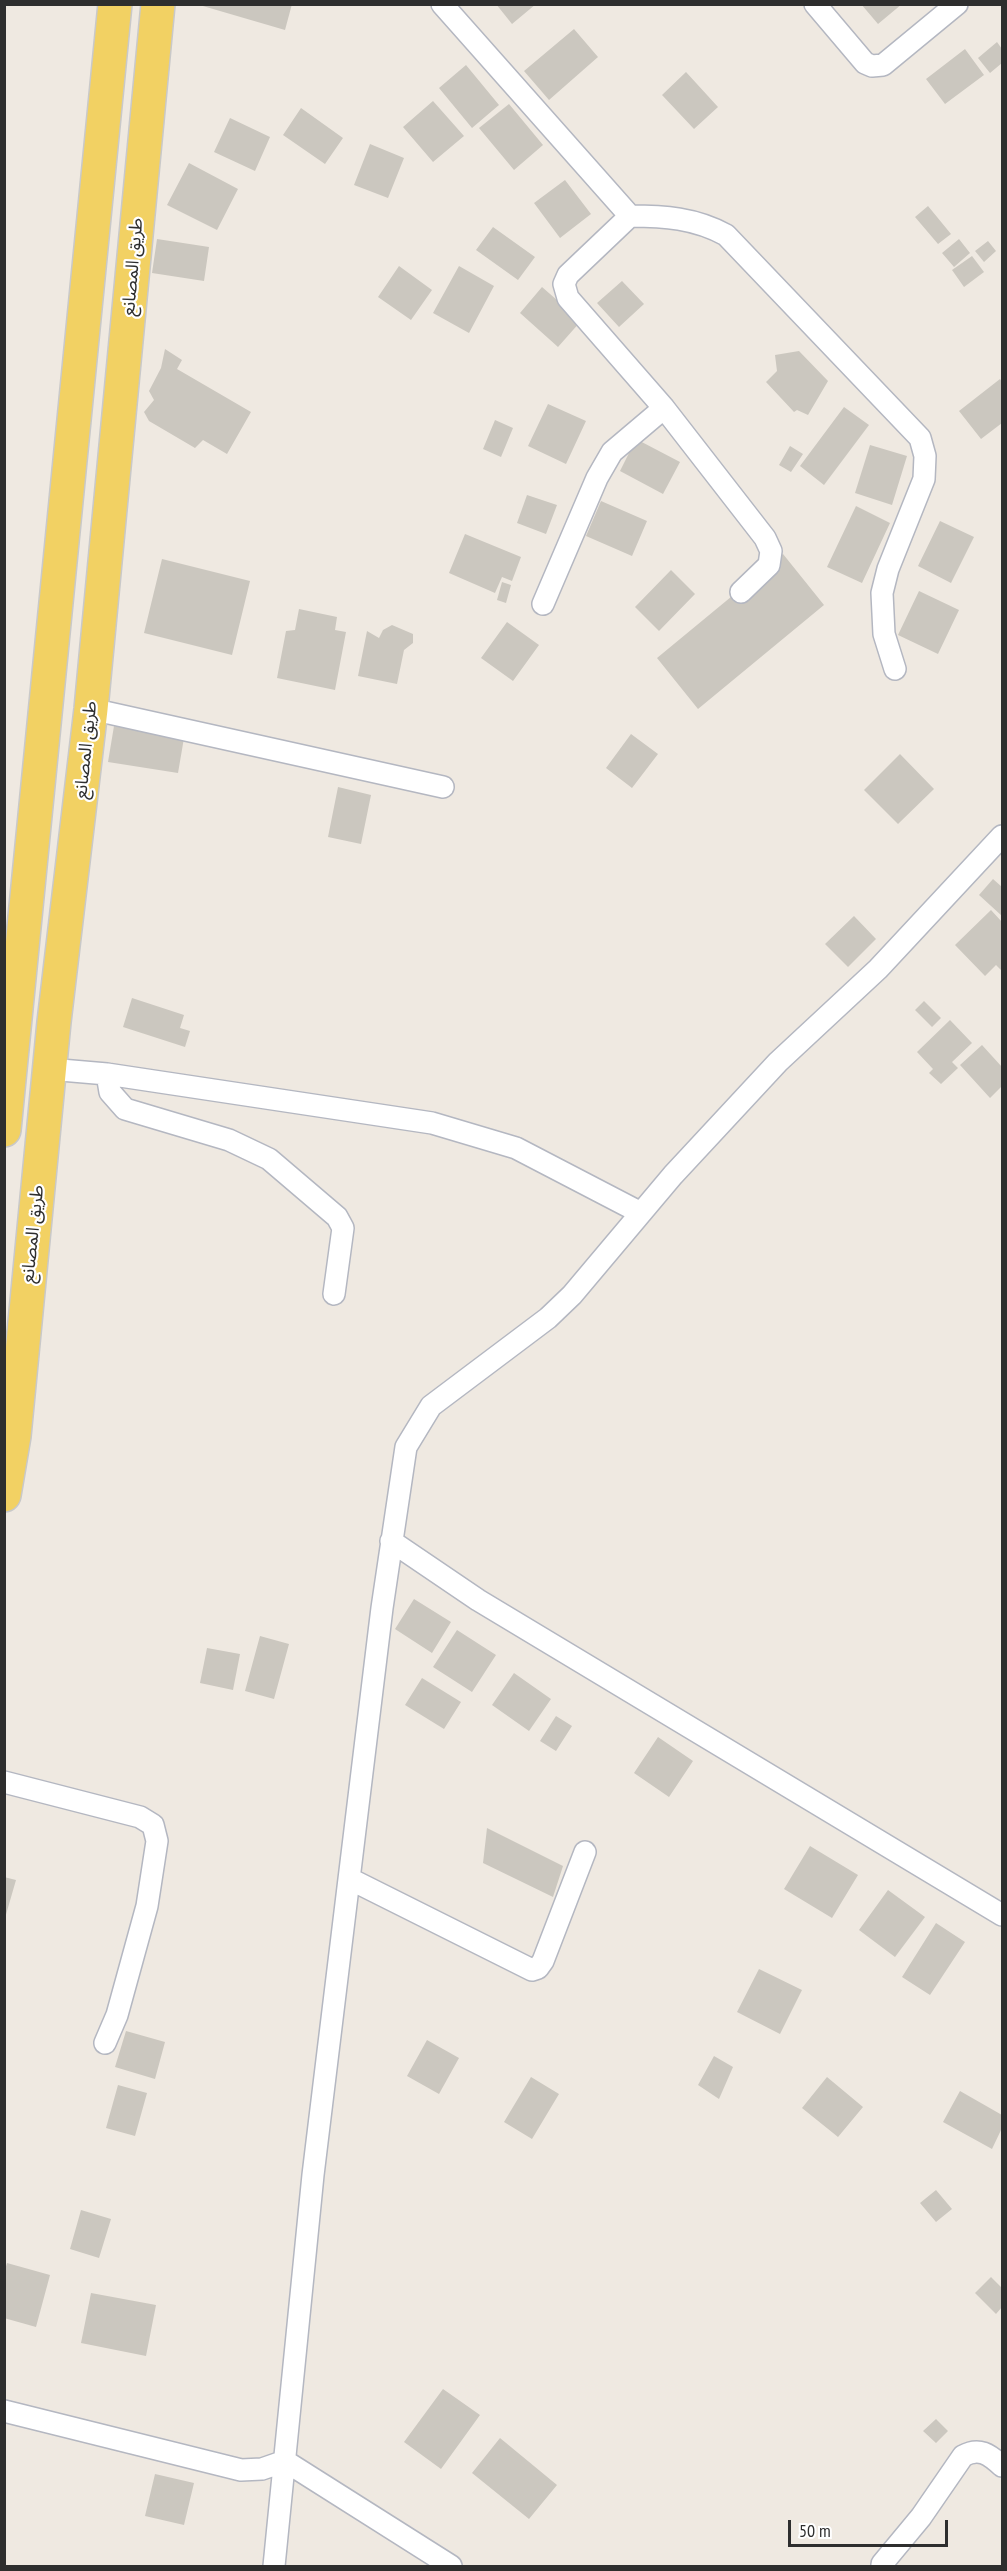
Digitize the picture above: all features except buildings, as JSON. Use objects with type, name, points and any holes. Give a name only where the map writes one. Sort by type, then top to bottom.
[{"type":"main road","points":[[4,1130],[11,1001],[115,4]]},
{"type":"main road","name":"طريق المصانع","points":[[4,1495],[14,1436],[49,1069],[91,709],[158,4]]},
{"type":"street","points":[[442,4],[630,216],[686,219],[706,224],[726,235],[920,438],[924,456],[924,479],[888,569],[882,593],[884,634],[896,669]]},
{"type":"street","points":[[815,4],[865,63],[872,66],[883,65],[957,4]]},
{"type":"street","points":[[630,216],[568,275],[564,284],[568,298],[664,408],[765,538],[771,550],[770,565],[741,592]]},
{"type":"street","points":[[543,603],[597,478],[612,452],[664,408]]},
{"type":"street","points":[[91,709],[443,787]]},
{"type":"street","points":[[273,2566],[312,2175],[391,1542],[406,1447],[431,1406],[548,1318],[609,1253],[673,1175],[778,1062],[878,969],[998,849]]},
{"type":"street","points":[[49,1069],[108,1074],[432,1123],[516,1148],[641,1213]]},
{"type":"street","points":[[108,1074],[110,1092],[125,1109],[229,1140],[269,1159],[338,1217],[344,1228],[334,1294]]},
{"type":"street","points":[[391,1542],[488,1606],[1002,1915]]},
{"type":"street","points":[[4,1782],[140,1817],[153,1826],[157,1841],[147,1906],[117,2015],[105,2043]]},
{"type":"street","points":[[350,1879],[532,1970],[538,1968],[543,1961],[585,1852]]},
{"type":"street","points":[[4,2411],[242,2470],[261,2469],[285,2461]]},
{"type":"street","points":[[882,2564],[921,2517],[963,2456],[972,2451],[981,2451],[1002,2466]]},
{"type":"street","points":[[285,2461],[451,2566]]}]
